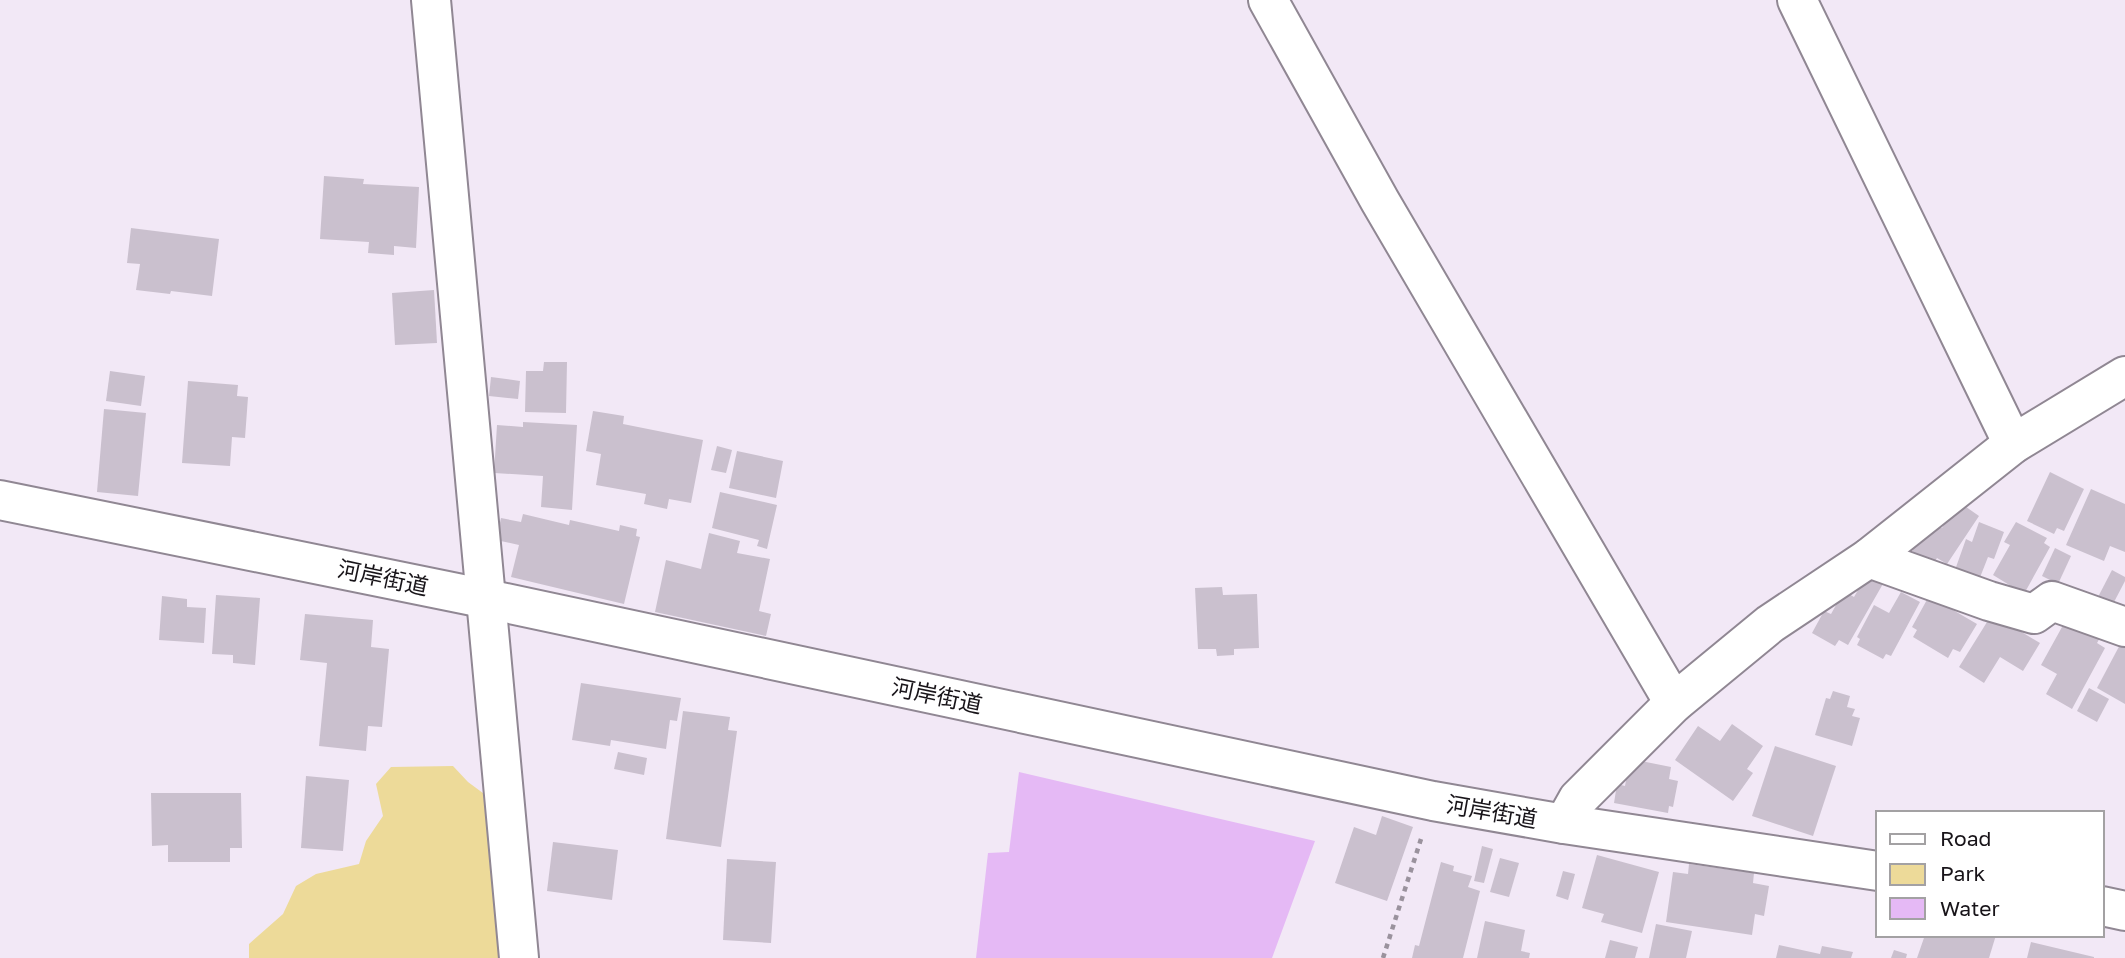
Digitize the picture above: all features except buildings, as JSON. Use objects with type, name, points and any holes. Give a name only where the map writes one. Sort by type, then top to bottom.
[{"type":"street","points":[[431,0],[519,958]]},
{"type":"street","points":[[1268,0],[1380,201],[1674,703]]},
{"type":"street","points":[[1797,0],[2013,444]]},
{"type":"street","points":[[1564,824],[1578,799],[1674,703],[1770,624],[1869,558],[2013,444],[2125,376]]},
{"type":"street","name":"河岸街道","points":[[0,500],[487,599],[1433,801],[1564,824],[1876,871]]},
{"type":"street","points":[[1869,558],[1989,601],[2034,614],[2052,601],[2125,627]]},
{"type":"street","points":[[2104,906],[2125,911]]},
{"type":"path","points":[[1382,958],[1433,801]]},
{"type":"green space","points":[[453,766],[468,782],[491,799],[503,921],[499,958],[249,958],[249,944],[283,914],[296,886],[316,874],[359,864],[366,841],[383,816],[376,784],[391,767]]},
{"type":"water","points":[[1019,772],[1315,841],[1272,958],[976,958],[988,853],[1009,852]]}]
